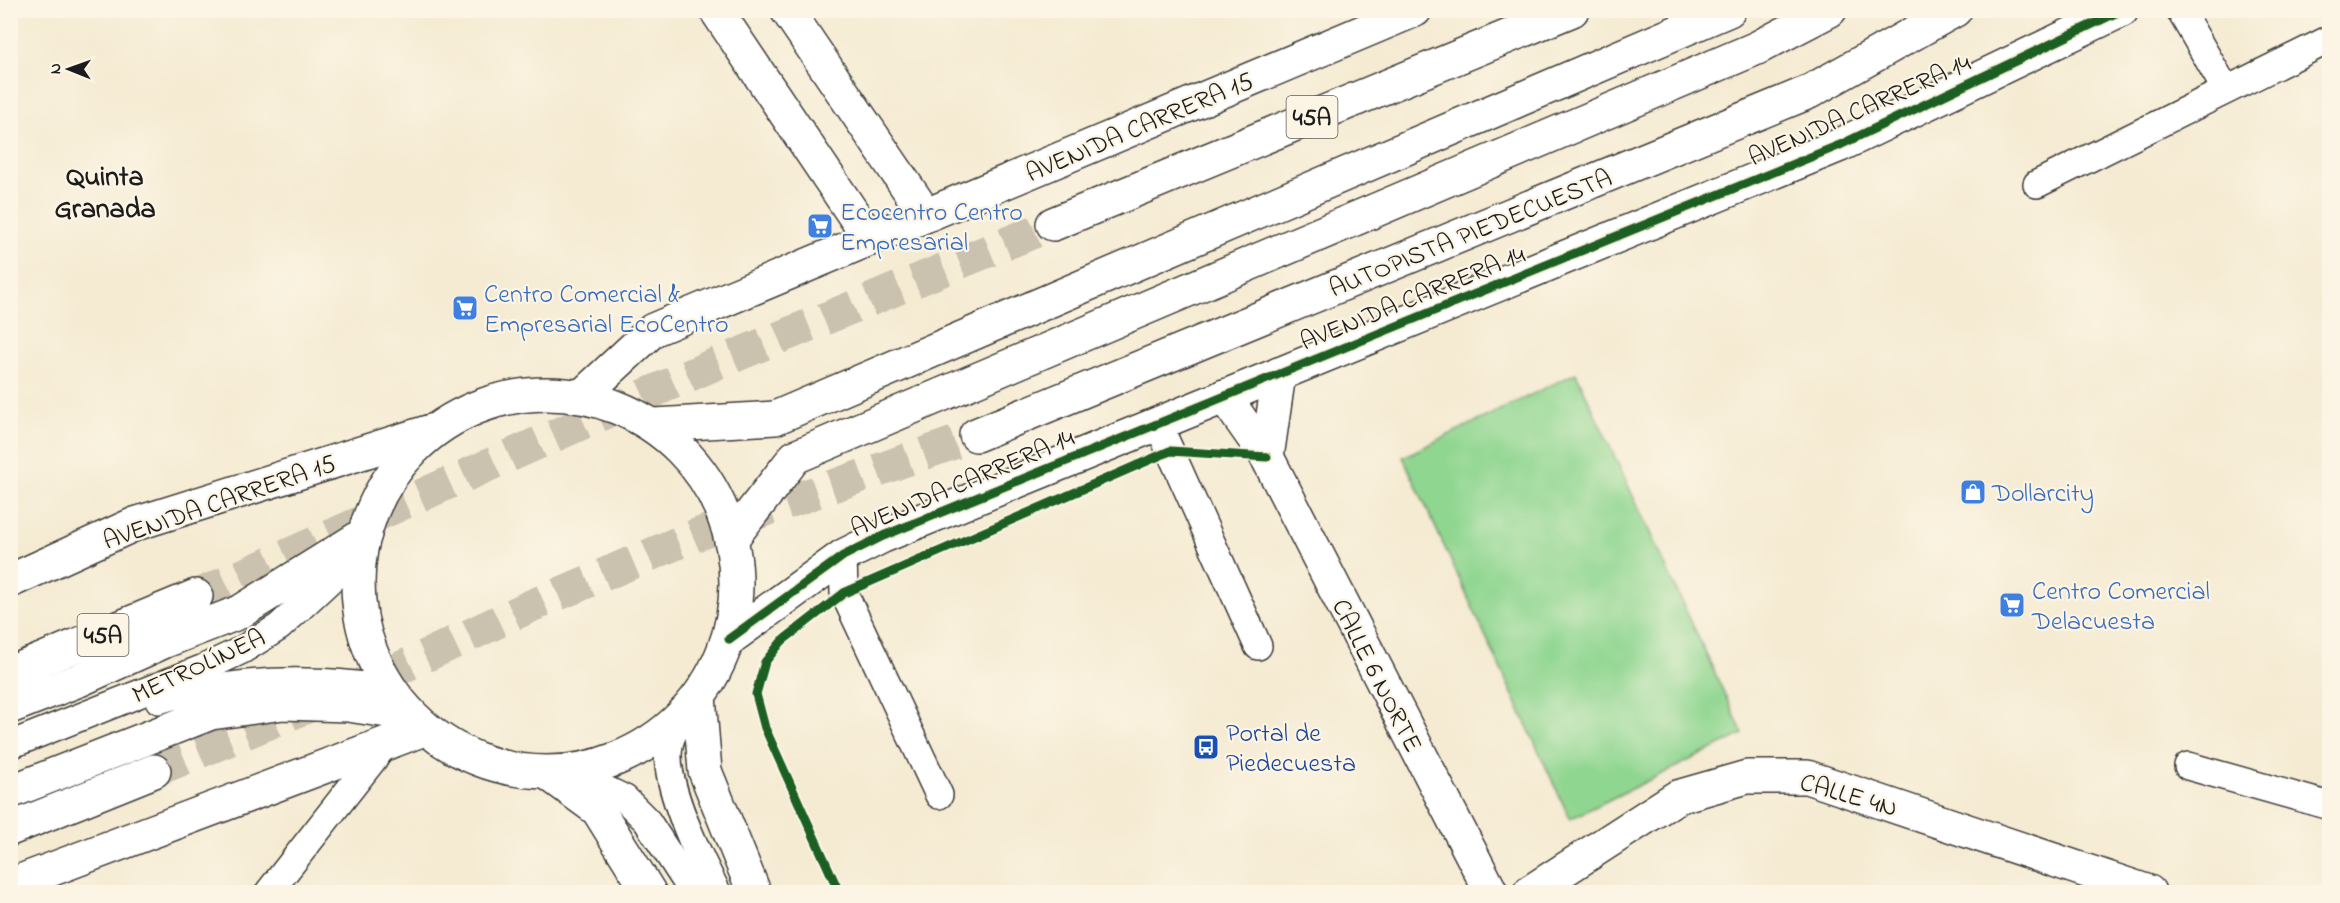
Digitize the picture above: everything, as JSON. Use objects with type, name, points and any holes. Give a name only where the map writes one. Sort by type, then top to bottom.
[{"type":"main road","points":[[716,10],[870,239]]},
{"type":"main road","points":[[787,10],[926,215]]},
{"type":"main road","name":"AVENIDA CARRERA 15","points":[[583,395],[653,330],[1415,10]]},
{"type":"main road","name":"45A","points":[[1053,224],[1572,10]]},
{"type":"main road","points":[[655,425],[775,418],[1730,10]]},
{"type":"main road","points":[[732,538],[795,458],[1757,48],[1830,10]]},
{"type":"main road","name":"AUTOPISTA PIEDECUESTA","points":[[976,435],[1809,92],[1955,10]]},
{"type":"main road","name":"AVENIDA CARRERA 14","points":[[729,639],[843,556],[894,531],[1840,145],[2122,10]]},
{"type":"main road","points":[[1266,457],[1279,374]]},
{"type":"main road","points":[[530,392],[583,395],[655,425],[689,456],[715,494],[732,538],[737,589],[729,639],[694,703],[658,738],[606,764],[558,772],[483,762],[408,711],[374,662],[362,626],[357,588],[364,542],[385,484],[431,431],[478,405],[530,392]]},
{"type":"main road","name":"CALLE 6 NORTE","points":[[1224,396],[1266,457],[1491,892]]},
{"type":"main road","name":"AVENIDA CARRERA 15","points":[[10,581],[135,524],[431,431]]},
{"type":"main road","points":[[10,707],[79,680],[165,641],[240,612],[364,542]]},
{"type":"main road","name":"45A","points":[[10,674],[196,596]]},
{"type":"main road","points":[[694,703],[705,771],[754,892]]},
{"type":"main road","points":[[10,792],[212,713],[283,704],[348,705],[408,711]]},
{"type":"main road","points":[[10,885],[386,743],[408,711]]},
{"type":"main road","points":[[10,829],[154,771]]},
{"type":"main road","points":[[558,772],[598,810],[649,892]]},
{"type":"main road","name":"CALLE 4N","points":[[1530,892],[1677,797],[1748,777],[1807,777],[2149,892]]},
{"type":"lane","points":[[2180,10],[2226,90]]},
{"type":"lane","points":[[2037,184],[2330,39]]},
{"type":"lane","points":[[1158,424],[1258,645]]},
{"type":"lane","name":"METROLÍNEA","points":[[10,745],[204,668],[242,650],[279,627],[364,542]]},
{"type":"lane","points":[[843,556],[844,592],[939,795]]},
{"type":"lane","name":"METROLÍNEA","points":[[10,761],[165,698],[229,685],[328,681],[408,711]]},
{"type":"lane","points":[[694,703],[670,741],[668,769],[676,800],[717,892]]},
{"type":"lane","points":[[269,892],[386,743]]},
{"type":"lane","points":[[2188,766],[2330,806]]},
{"type":"lane","points":[[558,772],[625,799],[647,821],[693,892]]},
{"type":"green space","points":[[1576,373],[1743,734],[1570,819],[1403,457]]},
{"type":"tunnel","points":[[196,596],[706,368],[1053,224]]},
{"type":"tunnel","points":[[154,771],[396,670],[531,606],[696,535],[976,435]]},
{"type":"cycle path","points":[[729,639],[843,556],[883,536],[1840,145],[2122,10]]},
{"type":"cycle path","points":[[839,892],[765,728],[756,694],[765,662],[782,641],[844,593],[1170,451],[1267,457]]},
{"type":"place","name":"Ecocentro Centro Empresarial","points":[[820,226]]},
{"type":"place","name":"Centro Comercial & Empresarial EcoCentro","points":[[465,308]]},
{"type":"place","name":"Dollarcity","points":[[1973,492]]},
{"type":"place","name":"Centro Comercial Delacuesta","points":[[2012,605]]},
{"type":"place","name":"Portal de Piedecuesta","points":[[1206,747]]},
{"type":"district","name":"Quinta Granada","points":[[105,191]]}]
